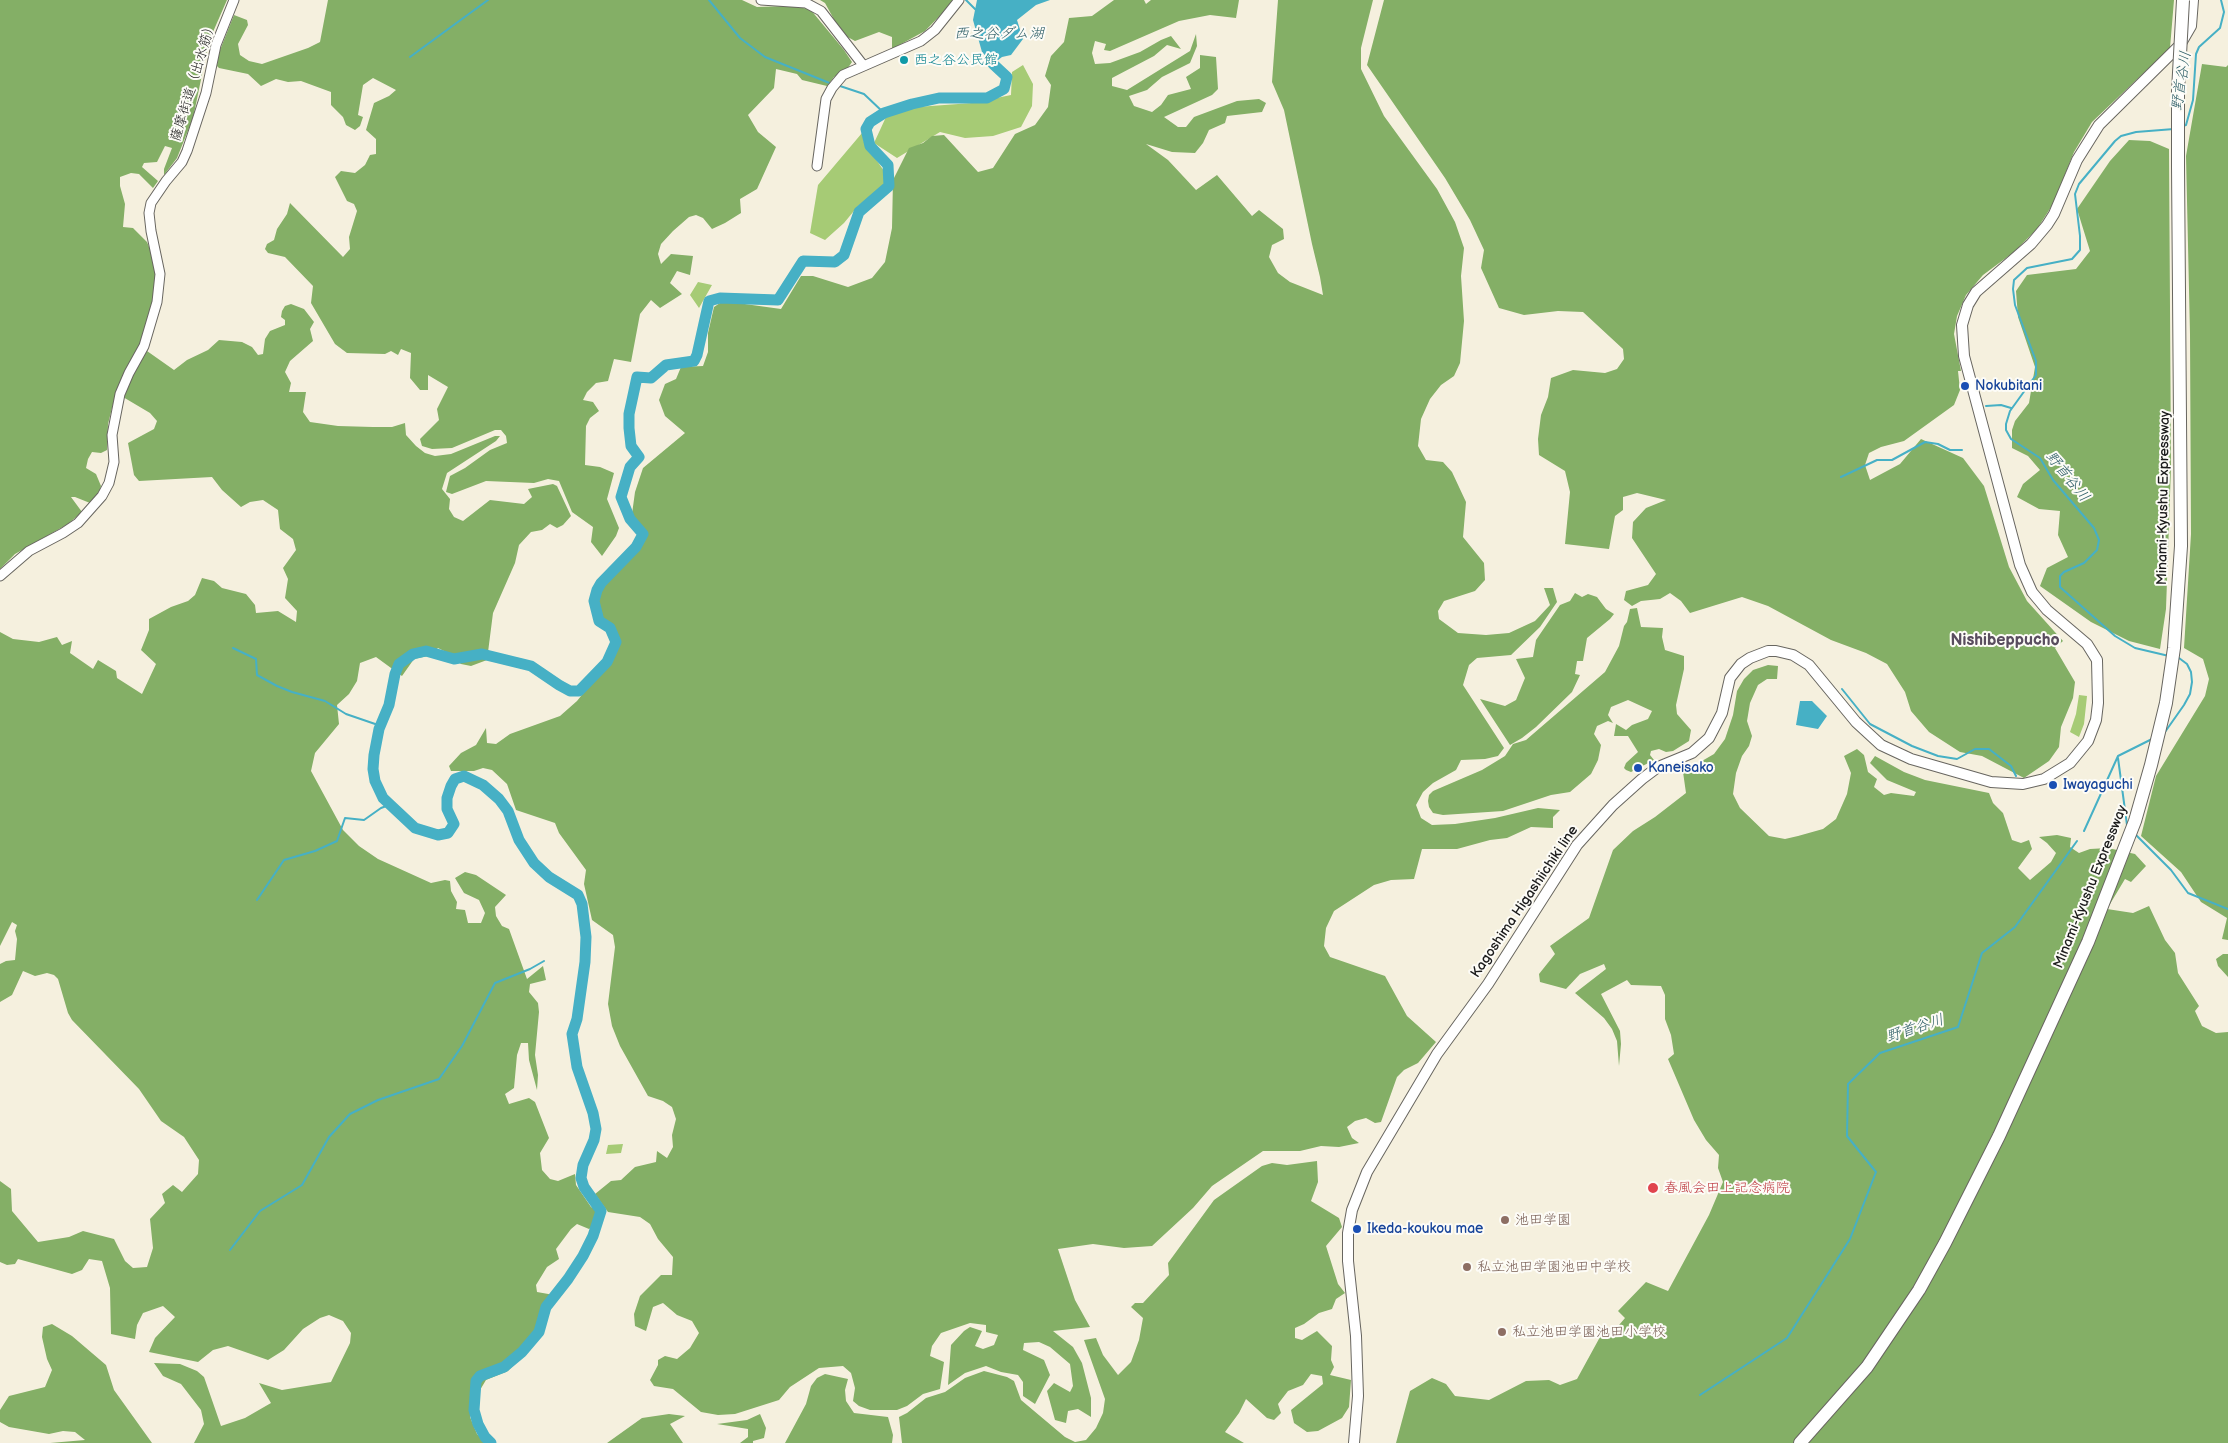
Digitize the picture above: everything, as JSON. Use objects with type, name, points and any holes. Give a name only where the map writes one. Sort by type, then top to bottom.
[{"type":"highway","name":"Minami-Kyushu Expressway","points":[[1800,1443],[1868,1367],[1919,1290],[1945,1243],[1999,1136],[2088,942],[2135,821],[2152,766],[2166,703],[2178,608],[2181,490],[2178,91],[2183,0]]},
{"type":"main road","name":"Kagoshima Higashiichiki line","points":[[1354,1443],[1358,1396],[1356,1336],[1348,1261],[1348,1233],[1352,1210],[1368,1172],[1426,1070],[1488,984],[1577,845],[1613,805],[1642,779],[1658,767],[1692,753],[1709,738],[1722,714],[1730,678],[1741,664],[1750,658],[1768,651],[1793,655],[1809,665],[1856,722],[1881,745],[1911,760],[1991,782],[2023,784],[2044,779],[2070,762],[2088,741],[2096,720],[2098,703],[2097,660],[2087,644],[2047,610],[2032,592],[2024,574],[1964,356],[1962,325],[1968,305],[1976,292],[2030,244],[2047,225],[2054,214],[2077,160],[2099,125],[2180,45],[2191,26],[2193,0]]},
{"type":"street","name":"薩摩街道（出水筋）","points":[[0,576],[29,551],[78,523],[102,496],[110,483],[114,462],[112,435],[120,394],[144,346],[157,302],[160,274],[151,231],[149,213],[151,203],[182,162],[187,151],[206,94],[216,45],[234,0]]},
{"type":"street","points":[[762,0],[806,3],[821,11],[863,65]]},
{"type":"street","points":[[817,166],[823,113],[829,94],[843,75],[921,41],[935,30],[958,2]]},
{"type":"green space","points":[[0,0],[227,0],[209,41],[193,118],[177,158],[164,175],[164,169],[172,148],[165,146],[157,162],[144,163],[142,167],[158,181],[153,188],[139,174],[131,173],[120,177],[120,186],[125,204],[123,227],[133,228],[147,242],[154,259],[156,277],[153,302],[139,347],[116,392],[108,424],[107,450],[101,453],[92,452],[88,459],[86,468],[96,474],[101,486],[100,490],[90,503],[71,497],[82,512],[68,524],[15,554],[0,569]]},
{"type":"green space","points":[[328,0],[742,0],[757,7],[788,6],[810,9],[852,62],[845,72],[834,77],[827,86],[802,80],[797,74],[776,69],[774,88],[748,115],[758,132],[776,147],[757,189],[740,199],[741,213],[725,223],[712,229],[703,218],[696,215],[689,217],[661,244],[658,254],[661,264],[671,254],[693,256],[690,275],[677,271],[670,283],[682,294],[660,308],[651,300],[640,314],[631,362],[614,359],[608,381],[596,383],[587,392],[583,400],[593,402],[599,411],[590,418],[586,426],[585,465],[600,467],[614,473],[607,499],[619,528],[616,536],[602,556],[591,542],[593,527],[572,512],[559,481],[548,479],[534,483],[486,481],[452,494],[446,492],[450,476],[490,450],[507,443],[506,436],[501,430],[495,430],[452,448],[432,449],[422,446],[420,439],[439,420],[437,409],[448,387],[428,375],[428,390],[420,390],[410,378],[411,353],[401,349],[398,355],[391,351],[385,354],[347,353],[335,344],[311,303],[313,286],[285,257],[268,253],[265,249],[267,244],[274,240],[277,229],[287,214],[290,203],[343,257],[350,249],[349,237],[357,211],[354,204],[347,201],[335,177],[341,171],[355,173],[365,165],[370,155],[376,154],[376,139],[366,130],[374,103],[389,96],[396,90],[373,78],[363,85],[358,115],[363,117],[360,126],[355,130],[346,125],[343,117],[331,105],[331,92],[301,81],[288,82],[276,79],[261,86],[248,74],[219,68],[217,66],[218,55],[234,15],[247,20],[248,25],[238,44],[240,55],[249,61],[262,64],[320,42]]},
{"type":"green space","points":[[820,0],[955,0],[925,31],[892,49],[892,37],[879,32],[855,41],[842,34],[825,3]]},
{"type":"green space","points":[[1114,0],[1144,0],[1146,4],[1151,0],[1239,0],[1236,18],[1210,15],[1179,21],[1110,51],[1104,50],[1106,44],[1095,41],[1092,53],[1095,64],[1110,63],[1140,52],[1171,36],[1181,49],[1167,45],[1154,56],[1112,78],[1112,86],[1127,90],[1190,51],[1196,34],[1197,46],[1190,63],[1162,77],[1147,90],[1129,96],[1134,106],[1152,112],[1161,105],[1168,95],[1191,89],[1186,77],[1200,68],[1200,55],[1216,57],[1218,89],[1212,95],[1164,117],[1178,127],[1186,127],[1194,117],[1237,101],[1259,99],[1266,103],[1262,112],[1227,116],[1225,123],[1209,130],[1203,143],[1195,153],[1172,152],[1146,144],[1168,160],[1196,190],[1217,175],[1252,216],[1259,210],[1283,229],[1284,239],[1272,245],[1269,257],[1278,273],[1290,282],[1323,295],[1284,110],[1272,82],[1278,0],[1373,0],[1361,48],[1361,69],[1384,116],[1437,189],[1455,222],[1464,248],[1461,276],[1464,321],[1460,363],[1454,376],[1441,385],[1430,399],[1421,419],[1418,446],[1426,460],[1443,462],[1452,472],[1466,502],[1463,537],[1484,563],[1485,580],[1475,591],[1444,601],[1438,611],[1439,619],[1458,633],[1486,635],[1509,633],[1535,621],[1550,605],[1544,588],[1553,588],[1557,602],[1540,627],[1511,655],[1477,658],[1469,665],[1463,685],[1504,748],[1498,756],[1485,759],[1461,760],[1456,770],[1433,783],[1423,792],[1416,805],[1421,818],[1432,825],[1455,824],[1495,818],[1538,808],[1560,810],[1553,817],[1553,828],[1531,827],[1507,838],[1490,840],[1457,849],[1422,849],[1414,879],[1391,880],[1374,885],[1334,911],[1326,928],[1324,946],[1330,957],[1385,976],[1407,1016],[1436,1042],[1418,1063],[1404,1070],[1397,1077],[1381,1122],[1375,1123],[1366,1118],[1355,1121],[1347,1127],[1352,1138],[1359,1143],[1339,1147],[1321,1146],[1300,1151],[1263,1151],[1212,1186],[1193,1208],[1152,1246],[1124,1248],[1093,1244],[1058,1249],[1075,1300],[1090,1327],[1053,1331],[1073,1347],[1082,1363],[1091,1398],[1091,1417],[1078,1409],[1068,1411],[1066,1423],[1055,1420],[1047,1391],[1054,1383],[1070,1392],[1073,1386],[1070,1364],[1050,1347],[1039,1342],[1024,1343],[1023,1350],[1044,1360],[1050,1375],[1035,1404],[1023,1396],[1023,1382],[1018,1375],[1001,1372],[986,1366],[965,1373],[948,1385],[951,1345],[964,1331],[970,1327],[982,1331],[975,1346],[983,1349],[994,1345],[998,1335],[986,1332],[986,1325],[970,1323],[941,1333],[932,1346],[930,1356],[944,1362],[940,1389],[923,1394],[907,1406],[897,1410],[870,1410],[859,1406],[853,1401],[855,1388],[851,1373],[843,1366],[819,1368],[790,1387],[779,1400],[735,1414],[718,1415],[701,1412],[673,1389],[654,1386],[650,1380],[658,1365],[658,1360],[665,1356],[677,1359],[690,1348],[699,1333],[692,1321],[677,1315],[663,1303],[653,1307],[646,1331],[635,1326],[634,1314],[640,1296],[661,1275],[672,1275],[673,1257],[658,1239],[650,1224],[640,1217],[608,1212],[595,1194],[611,1181],[621,1180],[635,1167],[656,1162],[657,1151],[667,1158],[673,1147],[672,1135],[676,1119],[672,1107],[663,1101],[648,1096],[620,1046],[612,1026],[608,1004],[615,947],[613,935],[592,920],[584,884],[586,870],[559,833],[555,823],[516,810],[507,784],[492,770],[483,768],[474,771],[451,771],[449,766],[461,753],[476,745],[486,728],[487,743],[496,744],[510,734],[560,716],[577,701],[614,655],[621,641],[614,628],[598,617],[591,605],[591,595],[599,579],[617,564],[639,538],[641,528],[632,514],[635,492],[643,468],[685,433],[665,416],[659,400],[665,384],[676,379],[681,367],[703,366],[708,352],[708,333],[714,307],[723,301],[781,309],[801,276],[813,276],[848,287],[872,278],[885,262],[892,228],[893,180],[909,148],[923,143],[932,136],[944,135],[978,172],[993,168],[1015,134],[1035,125],[1048,107],[1051,85],[1045,76],[1051,56],[1064,42],[1069,18],[1092,16]]},
{"type":"green space","points":[[1384,0],[2174,0],[2170,48],[2092,122],[2074,152],[2053,204],[2037,229],[2014,252],[1983,275],[1966,295],[1957,316],[1954,334],[1961,371],[1958,371],[1960,390],[1954,405],[1904,441],[1881,447],[1869,453],[1865,465],[1870,480],[1900,464],[1921,439],[1963,458],[1984,486],[2009,567],[2027,601],[2063,641],[2055,648],[2075,682],[2073,698],[2061,727],[2059,747],[2049,761],[2024,778],[1982,756],[1960,752],[1929,732],[1911,711],[1905,692],[1887,664],[1866,653],[1831,640],[1768,606],[1742,597],[1690,613],[1681,601],[1670,593],[1660,599],[1641,601],[1632,606],[1624,600],[1626,591],[1648,585],[1656,574],[1632,538],[1633,522],[1646,508],[1666,500],[1637,493],[1623,497],[1623,510],[1615,516],[1609,549],[1565,544],[1570,492],[1565,471],[1539,455],[1538,439],[1541,415],[1548,397],[1551,378],[1573,370],[1605,373],[1617,369],[1624,359],[1623,349],[1583,312],[1558,311],[1524,315],[1499,308],[1481,268],[1484,250],[1470,220],[1445,178],[1367,65]]},
{"type":"green space","points":[[2202,64],[2226,67],[2228,65],[2228,940],[2222,939],[2227,918],[2201,902],[2181,872],[2141,836],[2156,776],[2205,696],[2209,679],[2203,659],[2184,648],[2191,534],[2190,334],[2186,156]]},
{"type":"green space","points":[[1023,65],[1033,84],[1032,106],[1021,127],[993,136],[965,138],[940,132],[897,158],[874,143],[886,117],[917,107],[972,103],[1011,95],[1012,72]]},
{"type":"green space","points":[[862,133],[864,142],[884,171],[886,184],[858,206],[844,223],[825,240],[810,233],[818,185]]},
{"type":"green space","points":[[2129,140],[2150,141],[2169,149],[2171,467],[2166,609],[2160,649],[2129,641],[2091,622],[2040,586],[2047,568],[2068,557],[2058,535],[2060,511],[2039,509],[2017,497],[2023,484],[2040,470],[2028,456],[2012,448],[2012,430],[2015,421],[2029,403],[2035,367],[2018,317],[2016,291],[2027,275],[2076,269],[2090,251],[2077,209],[2110,161]]},
{"type":"green space","points":[[698,282],[712,285],[699,308],[690,295]]},
{"type":"green space","points":[[291,304],[304,309],[314,322],[310,329],[313,341],[290,361],[285,372],[291,383],[289,392],[306,392],[303,412],[310,422],[338,426],[373,427],[392,427],[405,423],[406,435],[416,446],[425,453],[435,456],[451,454],[495,436],[500,436],[496,441],[447,473],[442,489],[450,499],[449,509],[454,517],[463,521],[490,500],[524,504],[532,497],[528,489],[553,484],[557,486],[571,516],[563,525],[557,528],[550,524],[542,530],[531,532],[519,545],[515,563],[493,613],[487,660],[471,666],[461,664],[448,653],[438,648],[428,656],[414,659],[402,676],[376,657],[360,663],[357,681],[349,694],[337,705],[339,724],[315,753],[311,771],[343,830],[359,846],[378,859],[431,883],[445,880],[450,881],[451,891],[457,902],[456,909],[465,910],[468,923],[481,923],[485,913],[479,900],[464,893],[455,878],[465,872],[476,875],[506,895],[495,907],[496,916],[502,926],[509,929],[527,979],[543,966],[546,980],[530,984],[529,992],[538,1003],[539,1012],[535,1055],[538,1075],[537,1090],[529,1060],[528,1043],[521,1043],[517,1055],[514,1088],[505,1094],[509,1104],[529,1098],[535,1102],[549,1138],[540,1153],[542,1170],[550,1179],[558,1181],[575,1174],[576,1185],[591,1207],[598,1211],[599,1222],[589,1229],[577,1224],[556,1249],[559,1259],[547,1267],[536,1285],[537,1292],[554,1295],[547,1310],[542,1334],[508,1371],[486,1380],[471,1405],[470,1417],[477,1434],[486,1443],[194,1443],[204,1424],[201,1410],[181,1384],[163,1376],[154,1363],[180,1364],[197,1371],[204,1377],[221,1426],[245,1418],[271,1403],[259,1383],[282,1390],[331,1382],[350,1343],[351,1333],[343,1321],[329,1315],[320,1318],[303,1329],[284,1350],[268,1360],[228,1346],[213,1350],[198,1362],[149,1352],[155,1338],[175,1317],[163,1306],[143,1313],[137,1325],[135,1339],[111,1334],[110,1288],[102,1261],[89,1259],[82,1270],[72,1274],[18,1259],[15,1264],[7,1265],[0,1262],[0,1181],[11,1189],[12,1211],[38,1242],[69,1237],[83,1231],[114,1239],[125,1261],[133,1268],[147,1267],[153,1248],[150,1219],[165,1203],[162,1194],[173,1185],[182,1192],[198,1174],[199,1160],[184,1137],[161,1121],[139,1089],[72,1020],[68,1013],[58,979],[54,975],[47,973],[35,976],[23,971],[12,995],[0,1002],[0,964],[15,960],[17,939],[15,931],[17,925],[12,922],[0,946],[0,632],[13,639],[39,642],[57,637],[62,645],[72,641],[70,653],[93,669],[98,660],[116,671],[117,678],[142,694],[156,664],[141,650],[149,630],[149,619],[171,607],[188,601],[195,595],[202,578],[214,581],[222,588],[246,594],[255,605],[256,613],[278,611],[296,622],[297,611],[285,598],[288,579],[283,568],[296,550],[293,539],[280,529],[278,510],[263,500],[250,502],[241,507],[222,490],[212,477],[139,481],[134,475],[128,443],[154,429],[157,421],[150,413],[123,397],[131,376],[147,351],[174,370],[187,360],[208,350],[219,340],[242,342],[252,347],[258,355],[263,354],[265,339],[270,331],[285,325],[285,320],[281,317],[282,311],[285,306]]},
{"type":"green space","points":[[1575,593],[1582,597],[1588,594],[1597,597],[1606,609],[1614,614],[1587,638],[1583,661],[1577,661],[1575,674],[1580,675],[1572,692],[1536,727],[1510,745],[1480,699],[1505,706],[1516,700],[1525,678],[1516,659],[1533,657],[1536,640],[1560,605],[1570,601]]},
{"type":"green space","points":[[1637,608],[1641,627],[1663,628],[1662,637],[1665,650],[1684,656],[1684,669],[1676,705],[1677,714],[1691,730],[1689,741],[1673,751],[1666,752],[1659,749],[1651,751],[1650,755],[1654,760],[1631,772],[1626,770],[1624,768],[1626,763],[1638,752],[1628,736],[1614,736],[1616,724],[1626,730],[1632,725],[1648,719],[1652,711],[1628,700],[1611,707],[1608,715],[1613,723],[1608,721],[1597,726],[1594,734],[1601,745],[1598,760],[1591,774],[1570,792],[1551,795],[1503,811],[1443,815],[1433,813],[1428,801],[1429,795],[1433,791],[1482,770],[1505,756],[1513,744],[1526,740],[1605,672],[1619,646],[1630,609]]},
{"type":"green space","points":[[1768,665],[1778,666],[1777,679],[1767,679],[1758,685],[1750,703],[1747,721],[1752,736],[1736,773],[1733,794],[1740,808],[1769,836],[1785,839],[1798,836],[1823,829],[1836,819],[1847,794],[1851,773],[1844,756],[1857,749],[1864,755],[1868,772],[1877,779],[1874,787],[1884,795],[1891,793],[1914,796],[1916,792],[1887,780],[1870,763],[1875,756],[1904,772],[1925,780],[1989,793],[1993,803],[2003,813],[2012,840],[2021,843],[2029,840],[2032,849],[2018,868],[2030,880],[2051,862],[2056,853],[2039,837],[2057,835],[2071,838],[2070,847],[2079,853],[2090,849],[2108,848],[2135,854],[2146,866],[2131,882],[2125,879],[2107,909],[2133,913],[2149,906],[2165,940],[2175,953],[2178,973],[2199,1006],[2195,1011],[2202,1026],[2216,1033],[2228,1032],[2228,1443],[1396,1443],[1410,1391],[1432,1378],[1446,1384],[1455,1396],[1489,1400],[1526,1381],[1549,1380],[1560,1385],[1577,1379],[1600,1337],[1614,1331],[1625,1318],[1618,1311],[1646,1282],[1668,1291],[1709,1215],[1723,1182],[1718,1168],[1719,1155],[1706,1140],[1694,1120],[1668,1059],[1674,1054],[1671,1035],[1665,1019],[1665,995],[1661,986],[1631,985],[1627,980],[1601,994],[1620,1031],[1619,1066],[1617,1041],[1612,1029],[1604,1018],[1575,993],[1606,969],[1604,964],[1580,974],[1566,989],[1540,982],[1539,974],[1555,954],[1550,946],[1589,918],[1613,850],[1633,831],[1686,793],[1683,772],[1714,754],[1725,739],[1733,715],[1737,691],[1744,679],[1753,670]]},
{"type":"green space","points":[[2079,695],[2087,696],[2084,724],[2079,737],[2070,732],[2076,714]]},
{"type":"green space","points":[[2223,954],[2228,954],[2228,977],[2218,966],[2216,959]]},
{"type":"green space","points":[[623,1144],[621,1153],[606,1154],[608,1145]]},
{"type":"green space","points":[[1317,1161],[1318,1182],[1311,1201],[1339,1218],[1342,1227],[1326,1246],[1338,1284],[1345,1293],[1336,1299],[1332,1309],[1319,1313],[1295,1328],[1295,1338],[1302,1340],[1317,1331],[1332,1346],[1331,1360],[1334,1367],[1330,1375],[1351,1380],[1349,1407],[1342,1418],[1318,1431],[1307,1432],[1294,1423],[1291,1410],[1323,1384],[1322,1376],[1311,1374],[1303,1385],[1288,1391],[1278,1404],[1281,1413],[1274,1420],[1267,1418],[1246,1399],[1239,1413],[1225,1432],[1244,1443],[902,1443],[899,1417],[926,1398],[945,1392],[965,1378],[984,1371],[1007,1377],[1014,1381],[1021,1400],[1065,1437],[1075,1442],[1086,1440],[1096,1428],[1103,1413],[1105,1399],[1084,1340],[1096,1338],[1103,1355],[1118,1375],[1131,1362],[1139,1340],[1143,1318],[1131,1307],[1135,1303],[1143,1303],[1169,1275],[1168,1263],[1214,1200],[1262,1166],[1272,1163],[1287,1165]]},
{"type":"green space","points":[[52,1324],[72,1336],[106,1365],[114,1390],[152,1443],[50,1443],[85,1440],[75,1432],[63,1431],[49,1434],[9,1427],[0,1422],[0,1410],[9,1396],[45,1387],[52,1370],[47,1359],[42,1337],[43,1327]]},
{"type":"green space","points":[[825,1374],[848,1379],[845,1390],[846,1401],[854,1413],[888,1417],[893,1435],[892,1443],[785,1443],[806,1404],[811,1386],[817,1378]]},
{"type":"green space","points":[[669,1414],[685,1416],[670,1424],[683,1443],[607,1443],[642,1418]]},
{"type":"green space","points":[[760,1414],[766,1428],[764,1438],[753,1441],[753,1443],[740,1443],[748,1437],[748,1429],[717,1424],[747,1420]]},
{"type":"water","name":"西之谷ダム湖","points":[[977,0],[1050,0],[1036,5],[1017,20],[1023,39],[1011,55],[1002,57],[993,64],[982,52],[973,20]]},
{"type":"water","points":[[1800,701],[1812,701],[1827,716],[1818,729],[1796,725]]},
{"type":"waterway","points":[[410,57],[488,0]]},
{"type":"waterway","points":[[709,0],[740,38],[765,57],[832,84]]},
{"type":"waterway","points":[[966,0],[977,11]]},
{"type":"waterway","name":"野首谷川","points":[[2183,126],[2186,125],[2193,100],[2196,54],[2199,47],[2220,28],[2224,12],[2221,0]]},
{"type":"waterway","points":[[491,1443],[485,1437],[478,1424],[474,1410],[476,1381],[480,1376],[504,1367],[522,1352],[539,1332],[546,1307],[583,1256],[593,1236],[601,1211],[584,1187],[581,1178],[583,1165],[594,1140],[596,1129],[593,1113],[577,1067],[572,1034],[577,1019],[585,962],[586,937],[582,904],[578,895],[549,877],[534,863],[519,840],[508,811],[499,799],[483,785],[464,776],[455,779],[447,798],[447,809],[454,824],[448,833],[438,835],[415,828],[383,798],[375,781],[373,769],[374,755],[379,729],[389,705],[395,674],[399,664],[413,654],[426,651],[454,659],[482,654],[531,666],[570,691],[579,691],[607,662],[616,642],[610,628],[599,621],[594,601],[597,590],[601,583],[636,547],[643,534],[630,519],[621,497],[630,467],[639,457],[631,446],[629,428],[629,414],[637,377],[651,378],[666,365],[694,361],[709,301],[720,298],[778,300],[803,261],[835,262],[844,255],[859,212],[889,186],[888,165],[870,146],[866,129],[870,122],[884,113],[912,104],[939,98],[987,98],[1004,89],[1007,77],[993,64],[990,50]]},
{"type":"waterway","points":[[837,85],[864,94],[884,113]]},
{"type":"waterway","name":"野首谷川","points":[[2169,656],[2135,648],[2115,636],[2060,587],[2060,576],[2064,572],[2084,563],[2097,550],[2099,540],[2094,528],[2053,480],[2040,458],[2011,439],[2006,430],[2006,424],[2010,411],[2036,375],[2036,361],[2015,305],[2014,280],[2027,268],[2072,259],[2080,250],[2075,194],[2079,184],[2115,141],[2121,136],[2136,132],[2174,129]]},
{"type":"waterway","points":[[1986,406],[2001,405],[2011,408]]},
{"type":"waterway","points":[[1841,477],[1877,460],[1892,460],[1925,442],[1938,444],[1950,450],[1962,450]]},
{"type":"waterway","points":[[233,648],[256,659],[257,675],[277,686],[325,701],[346,714],[381,726]]},
{"type":"waterway","name":"野首谷川","points":[[2165,732],[2190,694],[2191,672],[2187,664],[2179,658]]},
{"type":"waterway","points":[[1842,689],[1870,724],[1912,746],[1938,756],[1957,759],[1975,749],[1989,749],[2011,766],[2016,776]]},
{"type":"waterway","name":"野首谷川","points":[[2084,831],[2118,756],[2152,739]]},
{"type":"waterway","points":[[2118,758],[2127,825]]},
{"type":"waterway","points":[[257,900],[284,860],[315,851],[337,841],[345,818],[364,820],[381,808],[389,805]]},
{"type":"waterway","points":[[2135,834],[2171,870],[2188,893],[2228,909]]},
{"type":"waterway","name":"野首谷川","points":[[1700,1395],[1787,1338],[1850,1239],[1876,1172],[1847,1136],[1848,1084],[1880,1053],[1958,1027],[1982,953],[2015,927],[2077,841]]},
{"type":"waterway","points":[[230,1250],[260,1211],[302,1185],[329,1137],[350,1114],[378,1100],[439,1079],[462,1046],[495,983],[530,969],[544,961]]},
{"type":"place","name":"西之谷公民館","points":[[904,60]]},
{"type":"place","name":"Nokubitani","points":[[1965,386]]},
{"type":"place","name":"Kaneisako","points":[[1638,768]]},
{"type":"place","name":"Iwayaguchi","points":[[2053,785]]},
{"type":"place","name":"春風会田上記念病院","points":[[1653,1188]]},
{"type":"place","name":"池田学園","points":[[1505,1220]]},
{"type":"place","name":"Ikeda-koukou mae","points":[[1357,1229]]},
{"type":"place","name":"私立池田学園池田中学校","points":[[1467,1267]]},
{"type":"place","name":"私立池田学園池田小学校","points":[[1502,1332]]},
{"type":"district","name":"Nishibeppucho","points":[[2005,641]]}]
